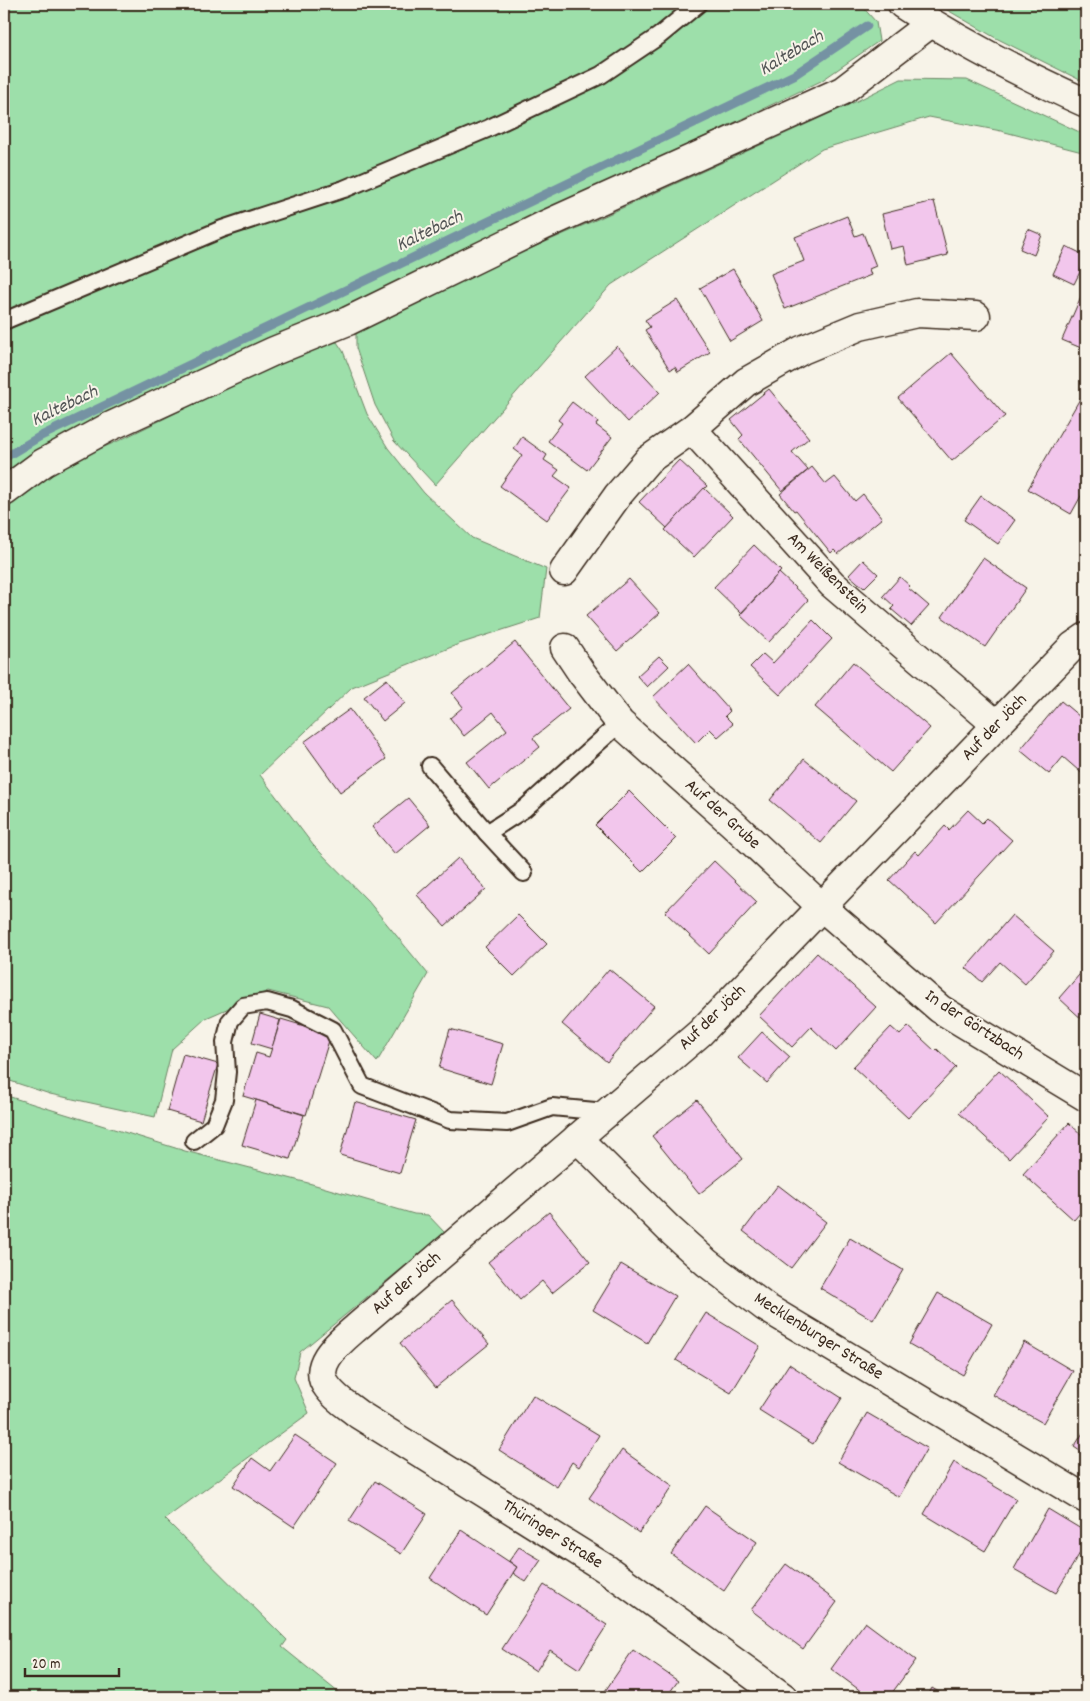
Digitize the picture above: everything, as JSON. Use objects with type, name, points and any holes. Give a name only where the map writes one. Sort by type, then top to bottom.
[{"type":"street","points":[[902,4],[994,59],[1086,103]]},
{"type":"street","points":[[4,492],[43,462],[109,427],[274,352],[348,322],[545,225],[842,91],[931,23]]},
{"type":"street","points":[[564,572],[618,495],[648,460],[692,428],[746,382],[802,350],[860,326],[917,313],[976,316]]},
{"type":"street","name":"Am Weißenstein","points":[[692,428],[832,584],[997,726]]},
{"type":"street","name":"Auf der Jöch","points":[[322,1376],[324,1364],[339,1343],[700,1032],[1073,646],[1086,637]]},
{"type":"street","name":"Auf der Grube","points":[[565,648],[620,723],[822,907]]},
{"type":"street","name":"In der Görtzbach","points":[[822,907],[940,1009],[1086,1097]]},
{"type":"street","name":"Mecklenburger Straße","points":[[577,1138],[669,1228],[707,1262],[765,1307],[1086,1500]]},
{"type":"street","name":"Thüringer Straße","points":[[322,1376],[327,1388],[358,1414],[608,1570],[783,1697]]},
{"type":"lane","points":[[4,321],[222,229],[344,190],[487,129],[601,75],[659,36],[698,4]]},
{"type":"lane","points":[[487,833],[524,809],[620,723]]},
{"type":"lane","points":[[430,766],[524,873]]},
{"type":"lane","points":[[194,1141],[214,1125],[224,1100],[227,1072],[225,1042],[230,1022],[243,1006],[268,1002],[292,1009],[333,1030],[362,1086],[450,1120],[507,1124],[552,1107],[606,1112]]},
{"type":"green space","points":[[4,4],[860,4],[876,22],[879,41],[821,81],[343,310],[270,339],[108,411],[35,456],[4,480]]},
{"type":"green space","points":[[937,4],[1086,4],[1086,83],[994,37]]},
{"type":"green space","points":[[901,79],[967,80],[1086,135],[1086,153],[1001,131],[929,117],[822,149],[611,285],[435,485],[394,441],[375,405],[356,348],[356,332],[361,323],[600,218],[857,101]]},
{"type":"green space","points":[[324,341],[337,342],[343,351],[367,414],[388,448],[424,493],[472,538],[546,569],[540,618],[459,644],[352,687],[260,775],[313,845],[368,901],[428,974],[377,1062],[328,1006],[268,991],[206,1018],[172,1049],[155,1117],[50,1094],[4,1079],[4,511],[16,497],[53,469],[118,441]]},
{"type":"green space","points":[[4,1095],[185,1151],[312,1184],[414,1214],[428,1215],[445,1233],[300,1352],[294,1378],[309,1413],[165,1519],[287,1640],[282,1647],[344,1697],[4,1697]]},
{"type":"building","points":[[934,201],[948,255],[908,265],[904,246],[890,249],[882,214]]},
{"type":"building","points":[[847,216],[855,236],[863,233],[876,266],[869,269],[871,275],[785,309],[771,274],[804,261],[795,237]]},
{"type":"building","points":[[1028,229],[1042,235],[1034,255],[1020,249]]},
{"type":"building","points":[[1066,246],[1086,256],[1086,260],[1074,284],[1053,274]]},
{"type":"building","points":[[733,269],[763,321],[730,341],[700,288]]},
{"type":"building","points":[[1086,285],[1086,350],[1062,340]]},
{"type":"building","points":[[677,300],[710,352],[678,372],[675,367],[670,370],[645,330],[650,327],[645,320]]},
{"type":"building","points":[[617,346],[660,392],[628,422],[585,376]]},
{"type":"building","points":[[951,353],[1005,416],[952,461],[898,398]]},
{"type":"building","points":[[769,389],[809,438],[792,452],[808,470],[782,491],[739,439],[743,435],[731,420]]},
{"type":"building","points":[[1081,397],[1086,400],[1086,487],[1071,514],[1028,489]]},
{"type":"building","points":[[572,402],[598,422],[596,425],[612,437],[587,470],[548,441],[562,423],[558,420]]},
{"type":"building","points":[[522,437],[547,455],[544,460],[559,470],[554,476],[571,488],[547,520],[500,486],[522,455],[514,449]]},
{"type":"building","points":[[679,460],[707,486],[667,528],[639,502]]},
{"type":"building","points":[[812,467],[826,484],[835,477],[855,501],[863,494],[882,518],[838,554],[834,550],[831,553],[796,510],[794,511],[780,494]]},
{"type":"building","points":[[704,488],[733,516],[694,557],[665,530]]},
{"type":"building","points":[[981,496],[1015,520],[998,544],[964,520]]},
{"type":"building","points":[[754,545],[781,571],[741,613],[714,587]]},
{"type":"building","points":[[983,558],[1026,588],[985,647],[942,617]]},
{"type":"building","points":[[863,560],[878,574],[864,588],[849,575]]},
{"type":"building","points":[[779,573],[808,600],[769,642],[740,615]]},
{"type":"building","points":[[900,577],[910,586],[908,588],[929,606],[911,626],[891,609],[894,606],[883,596]]},
{"type":"building","points":[[629,579],[660,613],[617,651],[586,616]]},
{"type":"building","points":[[813,620],[832,639],[780,695],[750,667],[763,654],[773,663]]},
{"type":"building","points":[[515,642],[569,709],[533,738],[540,747],[489,789],[467,762],[507,730],[493,712],[464,736],[450,718],[463,707],[452,693]]},
{"type":"building","points":[[659,656],[669,666],[647,687],[637,676]]},
{"type":"building","points":[[853,662],[930,728],[891,772],[815,707]]},
{"type":"building","points":[[688,664],[730,711],[725,716],[733,724],[718,737],[710,729],[696,743],[653,697]]},
{"type":"building","points":[[387,679],[405,703],[383,721],[364,697]]},
{"type":"building","points":[[1061,701],[1086,722],[1086,777],[1063,757],[1049,774],[1020,750]]},
{"type":"building","points":[[350,709],[386,759],[340,792],[304,742]]},
{"type":"building","points":[[804,759],[856,801],[821,843],[770,800]]},
{"type":"building","points":[[629,791],[676,838],[642,872],[595,825]]},
{"type":"building","points":[[408,798],[430,825],[395,854],[372,827]]},
{"type":"building","points":[[968,810],[982,823],[987,818],[1012,840],[936,923],[889,880],[915,851],[919,855],[945,826],[949,830]]},
{"type":"building","points":[[458,858],[486,889],[445,926],[417,895]]},
{"type":"building","points":[[714,861],[757,902],[709,954],[665,912]]},
{"type":"building","points":[[518,915],[547,944],[514,976],[485,947]]},
{"type":"building","points":[[1012,915],[1054,951],[1025,984],[1000,962],[982,982],[966,968]]},
{"type":"building","points":[[817,953],[876,1007],[836,1051],[811,1027],[792,1047],[759,1016]]},
{"type":"building","points":[[1086,967],[1086,1023],[1059,998]]},
{"type":"building","points":[[609,969],[654,1006],[607,1062],[562,1024]]},
{"type":"building","points":[[260,1014],[280,1020],[272,1049],[252,1043]]},
{"type":"building","points":[[281,1019],[331,1034],[306,1115],[243,1096],[256,1053],[269,1057]]},
{"type":"building","points":[[908,1026],[956,1067],[908,1118],[853,1067],[891,1027],[900,1035]]},
{"type":"building","points":[[450,1029],[503,1044],[491,1084],[439,1068]]},
{"type":"building","points":[[762,1032],[790,1057],[767,1083],[738,1058]]},
{"type":"building","points":[[183,1054],[218,1064],[201,1121],[167,1111]]},
{"type":"building","points":[[999,1070],[1049,1117],[1009,1159],[959,1113]]},
{"type":"building","points":[[256,1100],[304,1115],[290,1159],[242,1145]]},
{"type":"building","points":[[697,1100],[743,1159],[699,1194],[652,1136]]},
{"type":"building","points":[[355,1102],[416,1120],[400,1173],[340,1155]]},
{"type":"building","points":[[1069,1123],[1086,1139],[1086,1206],[1074,1220],[1023,1174]]},
{"type":"building","points":[[778,1185],[826,1222],[791,1268],[743,1231]]},
{"type":"building","points":[[549,1212],[590,1262],[552,1293],[542,1281],[520,1300],[488,1262]]},
{"type":"building","points":[[850,1238],[903,1270],[873,1320],[820,1288]]},
{"type":"building","points":[[621,1264],[675,1296],[647,1343],[593,1310]]},
{"type":"building","points":[[938,1293],[992,1324],[963,1375],[909,1344]]},
{"type":"building","points":[[452,1300],[489,1344],[436,1387],[400,1343]]},
{"type":"building","points":[[706,1313],[760,1346],[731,1393],[676,1360]]},
{"type":"building","points":[[1024,1342],[1073,1371],[1043,1423],[993,1395]]},
{"type":"building","points":[[789,1364],[842,1398],[813,1444],[759,1410]]},
{"type":"building","points":[[533,1395],[599,1435],[579,1467],[572,1462],[557,1487],[499,1450]]},
{"type":"building","points":[[867,1413],[927,1448],[899,1497],[838,1462]]},
{"type":"building","points":[[1086,1428],[1086,1455],[1074,1447]]},
{"type":"building","points":[[295,1435],[337,1463],[294,1527],[233,1486],[252,1458],[270,1471]]},
{"type":"building","points":[[622,1450],[673,1486],[639,1533],[589,1498]]},
{"type":"building","points":[[954,1462],[1016,1499],[985,1551],[924,1514]]},
{"type":"building","points":[[375,1481],[427,1514],[401,1554],[349,1521]]},
{"type":"building","points":[[705,1506],[757,1542],[724,1591],[671,1554]]},
{"type":"building","points":[[1048,1509],[1086,1532],[1086,1543],[1056,1593],[1014,1569]]},
{"type":"building","points":[[461,1530],[517,1567],[486,1615],[430,1578]]},
{"type":"building","points":[[519,1547],[541,1560],[526,1582],[513,1573],[517,1567],[509,1561]]},
{"type":"building","points":[[786,1564],[837,1602],[803,1649],[751,1610]]},
{"type":"building","points":[[544,1585],[607,1625],[579,1669],[550,1650],[536,1671],[502,1649]]},
{"type":"building","points":[[865,1622],[916,1660],[889,1697],[869,1697],[831,1669]]},
{"type":"building","points":[[633,1650],[678,1681],[667,1696],[669,1697],[601,1697]]},
{"type":"building","points":[[932,1688],[947,1697],[927,1697]]},
{"type":"waterway","name":"Kaltebach","points":[[4,458],[39,437],[794,75],[867,26]]}]
